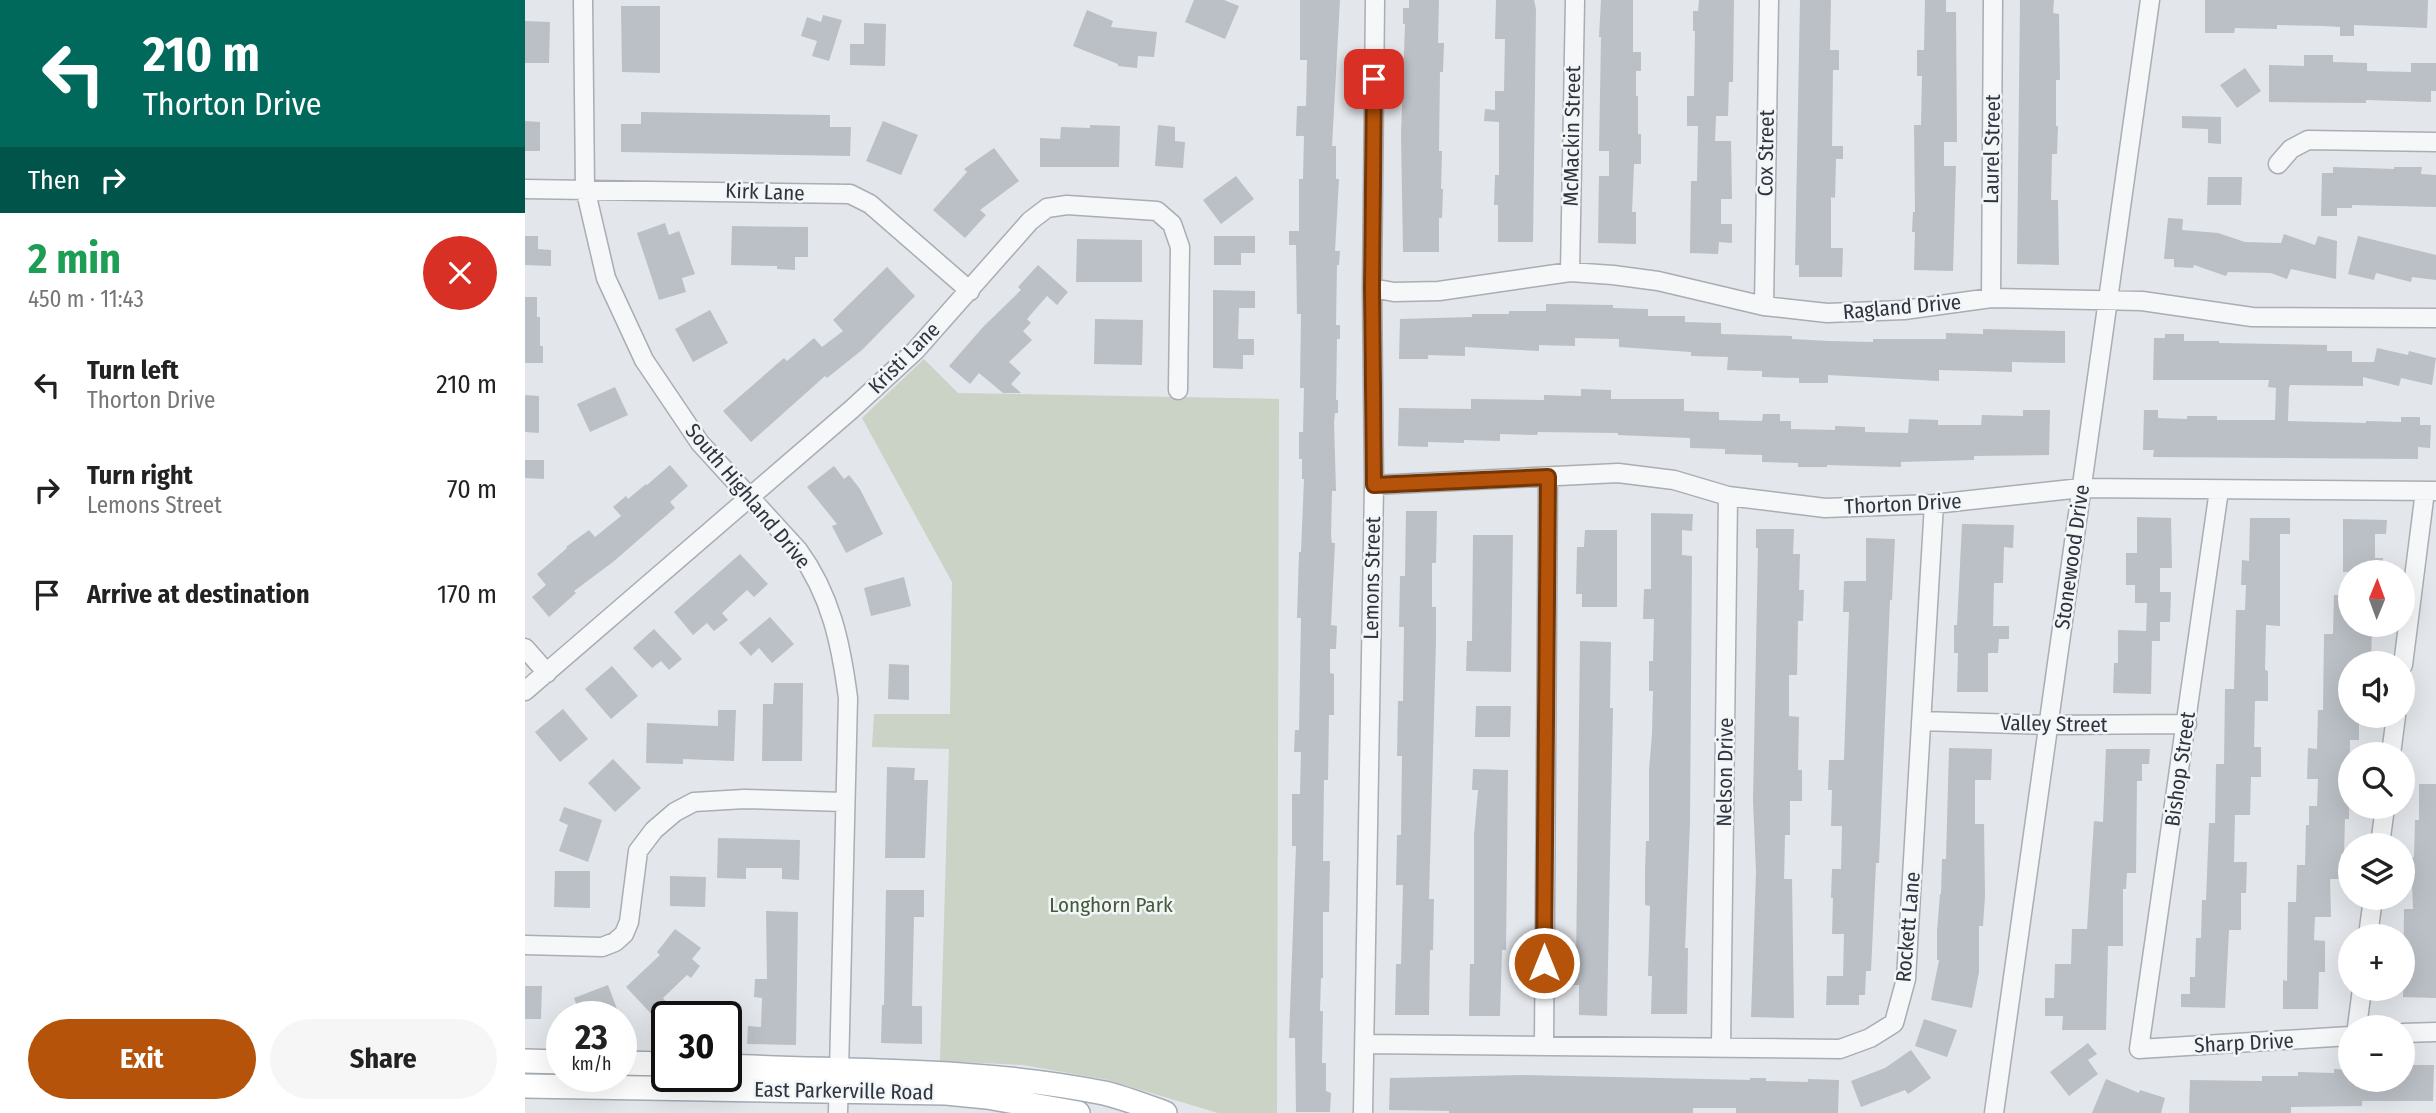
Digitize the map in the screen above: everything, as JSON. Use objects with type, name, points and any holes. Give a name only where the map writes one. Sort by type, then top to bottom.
[{"type":"main road","points":[[525,1061],[546,1062]]},
{"type":"main road","name":"East Parkerville Road","points":[[742,1070],[840,1092],[938,1072],[998,1078],[1106,1094],[1165,1113]]},
{"type":"main road","name":"East Parkerville Road","points":[[525,1086],[946,1093],[987,1097],[1078,1113]]},
{"type":"street","name":"South Highland Drive","points":[[583,0],[585,188],[606,278],[644,360],[700,443],[798,550],[811,568],[833,619],[841,648],[848,698],[840,1092]]},
{"type":"street","name":"Lemons Street","points":[[1363,1113],[1374,485],[1372,288],[1375,0]]},
{"type":"street","name":"McMackin Street","points":[[1570,272],[1575,0]]},
{"type":"street","name":"Cox Street","points":[[1763,306],[1769,0]]},
{"type":"street","name":"Laurel Street","points":[[1991,298],[1993,0]]},
{"type":"street","name":"Stonewood Drive","points":[[1994,1113],[2150,0]]},
{"type":"street","points":[[2278,164],[2291,149],[2308,140],[2436,142]]},
{"type":"street","name":"Kirk Lane","points":[[525,188],[850,194],[870,204],[970,291]]},
{"type":"street","name":"Kristi Lane","points":[[525,691],[852,410],[907,359],[1030,221],[1047,208],[1067,205],[1157,211],[1172,224],[1180,247],[1178,390]]},
{"type":"street","name":"Ragland Drive","points":[[1372,288],[1394,292],[1439,291],[1570,272],[1658,281],[1763,306],[1827,313],[1891,311],[1991,298],[2143,301],[2252,317],[2436,318]]},
{"type":"street","name":"Thorton Drive","points":[[1374,485],[1618,473],[1674,480],[1728,496],[1825,508],[1934,504],[2081,488],[2430,491]]},
{"type":"street","points":[[1544,1044],[1548,477]]},
{"type":"street","name":"Bishop Street","points":[[2139,1049],[2219,490]]},
{"type":"street","points":[[2405,651],[2430,491]]},
{"type":"street","name":"Nelson Drive","points":[[1721,1047],[1728,496]]},
{"type":"street","name":"Rockett Lane","points":[[1365,1044],[1840,1049],[1870,1038],[1894,1023],[1906,979],[1934,504]]},
{"type":"street","points":[[525,648],[547,673]]},
{"type":"street","name":"Valley Street","points":[[1921,721],[2050,725],[2187,724]]},
{"type":"street","points":[[525,945],[602,947],[615,942],[624,933],[629,922],[638,851],[654,830],[675,811],[694,802],[744,799],[844,802]]},
{"type":"street","points":[[2415,1033],[2436,1032]]},
{"type":"street","name":"Sharp Drive","points":[[2139,1049],[2338,1037]]},
{"type":"green space","name":"Longhorn Park","points":[[924,359],[958,393],[1279,399],[1277,1113],[1218,1113],[1108,1080],[1023,1065],[940,1061],[949,749],[872,747],[874,714],[950,714],[952,582],[862,418]]},
{"type":"building","points":[[1194,0],[1224,0],[1239,6],[1225,39],[1185,22]]},
{"type":"building","points":[[1300,0],[1340,0],[1332,146],[1336,146],[1336,179],[1339,179],[1335,251],[1340,251],[1337,265],[1336,325],[1340,325],[1340,339],[1337,339],[1338,413],[1335,413],[1334,422],[1336,491],[1332,491],[1331,536],[1332,543],[1335,543],[1331,625],[1337,626],[1336,649],[1330,649],[1330,673],[1334,674],[1334,715],[1329,715],[1328,780],[1324,780],[1323,861],[1330,861],[1329,912],[1323,912],[1320,1011],[1323,1011],[1322,1063],[1326,1063],[1326,1091],[1331,1093],[1330,1112],[1296,1112],[1295,1038],[1289,1038],[1296,846],[1292,846],[1292,794],[1300,794],[1301,752],[1294,752],[1295,730],[1299,730],[1301,618],[1297,618],[1304,479],[1302,459],[1299,459],[1304,388],[1300,388],[1301,314],[1297,314],[1296,245],[1289,245],[1289,231],[1299,231],[1299,179],[1303,179],[1304,136],[1296,136],[1297,106],[1306,106],[1307,60],[1300,60]]},
{"type":"building","points":[[1409,0],[1439,0],[1438,43],[1444,43],[1443,72],[1440,72],[1439,151],[1442,151],[1443,189],[1442,218],[1439,218],[1439,252],[1403,252],[1403,8],[1409,8]]},
{"type":"building","points":[[1496,0],[1534,0],[1536,9],[1533,242],[1498,242],[1498,205],[1494,205],[1495,175],[1499,175],[1499,122],[1484,121],[1485,109],[1495,110],[1495,91],[1504,91],[1505,39],[1495,39]]},
{"type":"building","points":[[1601,0],[1633,0],[1633,52],[1641,52],[1641,71],[1636,71],[1636,96],[1638,134],[1641,134],[1641,164],[1634,164],[1632,212],[1636,212],[1636,244],[1598,243],[1599,176],[1609,176],[1609,151],[1599,151]]},
{"type":"building","points":[[1699,0],[1734,0],[1733,82],[1729,82],[1728,116],[1716,116],[1715,141],[1731,141],[1732,199],[1721,199],[1721,224],[1732,224],[1732,243],[1719,242],[1718,254],[1690,253],[1691,181],[1697,181],[1698,126],[1687,126],[1687,96],[1694,96],[1693,11],[1698,11]]},
{"type":"building","points":[[1800,0],[1831,0],[1830,50],[1839,50],[1839,70],[1833,70],[1832,146],[1843,146],[1843,159],[1836,159],[1835,198],[1831,197],[1831,248],[1843,248],[1842,277],[1799,277],[1799,265],[1795,265]]},
{"type":"building","points":[[1925,0],[1946,0],[1946,12],[1956,12],[1957,142],[1944,142],[1944,166],[1956,166],[1953,271],[1914,270],[1914,125],[1921,125],[1922,76],[1917,76],[1917,50],[1924,50]]},
{"type":"building","points":[[2020,0],[2054,0],[2053,13],[2059,14],[2057,154],[2052,154],[2051,200],[2058,200],[2059,265],[2017,264]]},
{"type":"building","points":[[2205,0],[2428,0],[2427,28],[2354,25],[2354,36],[2340,36],[2340,27],[2277,25],[2277,29],[2235,28],[2234,33],[2205,33]]},
{"type":"building","points":[[621,6],[660,6],[660,73],[622,72]]},
{"type":"building","points":[[1087,10],[1113,21],[1111,27],[1157,32],[1154,57],[1138,56],[1137,68],[1118,66],[1073,46]]},
{"type":"building","points":[[823,15],[842,20],[829,61],[812,56],[817,41],[801,36],[807,17],[821,22]]},
{"type":"building","points":[[525,21],[550,22],[549,63],[525,63]]},
{"type":"building","points":[[864,23],[886,24],[885,66],[850,65],[850,44],[864,44]]},
{"type":"building","points":[[2304,55],[2333,55],[2333,62],[2367,63],[2367,71],[2411,72],[2411,63],[2436,63],[2436,91],[2431,91],[2431,102],[2269,102],[2269,65],[2304,66]]},
{"type":"building","points":[[2245,68],[2261,91],[2237,108],[2220,85]]},
{"type":"building","points":[[641,112],[830,115],[830,127],[851,127],[850,156],[621,152],[621,124],[641,124]]},
{"type":"building","points":[[2182,116],[2221,117],[2221,144],[2208,143],[2208,129],[2182,128]]},
{"type":"building","points":[[525,121],[540,122],[540,151],[525,151]]},
{"type":"building","points":[[883,121],[918,135],[901,175],[866,161]]},
{"type":"building","points":[[1090,125],[1120,126],[1119,167],[1040,167],[1040,138],[1060,139],[1061,127],[1090,128]]},
{"type":"building","points":[[1158,125],[1175,127],[1175,141],[1185,142],[1183,168],[1155,166]]},
{"type":"building","points":[[994,148],[1019,181],[980,210],[986,215],[965,238],[933,210],[967,172],[964,169]]},
{"type":"building","points":[[2333,167],[2422,167],[2421,174],[2436,175],[2436,207],[2352,205],[2352,208],[2337,208],[2337,216],[2321,216],[2322,173],[2333,173]]},
{"type":"building","points":[[1236,176],[1254,199],[1221,224],[1203,200]]},
{"type":"building","points":[[2208,177],[2242,177],[2241,205],[2207,205]]},
{"type":"building","points":[[2168,218],[2183,219],[2182,230],[2218,233],[2245,242],[2281,243],[2284,234],[2315,245],[2318,236],[2337,241],[2336,279],[2291,269],[2287,279],[2271,273],[2228,272],[2226,276],[2194,265],[2193,268],[2174,267],[2174,259],[2164,259]]},
{"type":"building","points":[[665,223],[669,235],[679,231],[695,274],[682,278],[686,292],[659,300],[637,233]]},
{"type":"building","points":[[732,226],[808,227],[808,257],[795,257],[795,270],[777,269],[777,266],[731,265]]},
{"type":"building","points":[[525,236],[538,236],[538,249],[551,250],[551,266],[525,265]]},
{"type":"building","points":[[1214,236],[1255,236],[1255,253],[1241,253],[1241,265],[1214,265]]},
{"type":"building","points":[[2358,236],[2436,255],[2436,280],[2412,277],[2411,282],[2376,273],[2374,280],[2348,274]]},
{"type":"building","points":[[1077,239],[1142,240],[1142,282],[1076,282]]},
{"type":"building","points":[[1038,265],[1068,292],[1057,305],[1047,296],[1027,319],[1031,323],[1023,331],[1032,340],[1009,362],[1021,373],[1011,384],[1021,393],[1003,393],[979,373],[970,384],[949,366],[983,327],[1021,290],[1018,287]]},
{"type":"building","points":[[887,267],[915,296],[862,350],[827,378],[825,376],[751,442],[723,411],[784,358],[787,361],[814,338],[822,347],[843,331],[833,320]]},
{"type":"building","points":[[1213,290],[1255,291],[1255,308],[1239,308],[1238,339],[1254,339],[1254,355],[1243,355],[1243,369],[1213,368]]},
{"type":"building","points":[[525,297],[537,297],[543,363],[525,363]]},
{"type":"building","points":[[1546,304],[1613,305],[1613,308],[1648,309],[1648,316],[1685,316],[1685,322],[1721,323],[1721,334],[1792,336],[1792,339],[1829,341],[1946,339],[1946,333],[1983,334],[1983,329],[2065,331],[2065,363],[2012,362],[2012,372],[1939,370],[1939,381],[1828,375],[1828,383],[1799,383],[1799,378],[1762,377],[1762,371],[1727,370],[1728,357],[1691,356],[1691,352],[1619,347],[1619,339],[1575,338],[1575,346],[1539,345],[1539,351],[1465,347],[1465,356],[1428,355],[1428,359],[1399,359],[1400,319],[1546,311]]},
{"type":"building","points":[[710,310],[728,343],[693,362],[675,329]]},
{"type":"building","points":[[1095,319],[1143,320],[1142,365],[1094,364]]},
{"type":"building","points":[[2165,334],[2184,334],[2184,341],[2327,345],[2327,351],[2352,351],[2352,362],[2374,362],[2377,348],[2408,355],[2409,351],[2436,358],[2432,385],[2401,378],[2399,386],[2363,377],[2363,386],[2290,385],[2289,388],[2288,421],[2401,422],[2401,417],[2420,417],[2420,425],[2431,425],[2430,448],[2418,447],[2418,459],[2153,457],[2154,450],[2143,450],[2144,410],[2158,410],[2158,418],[2217,416],[2217,420],[2275,420],[2276,388],[2268,387],[2269,380],[2153,380],[2154,338],[2165,338]]},
{"type":"building","points":[[615,387],[628,415],[590,432],[577,404]]},
{"type":"building","points":[[1581,389],[1611,390],[1611,399],[1684,399],[1684,411],[1719,412],[1719,420],[1762,421],[1763,414],[1780,414],[1780,421],[1791,421],[1791,429],[1835,430],[1835,426],[1865,427],[1865,432],[1908,433],[1909,419],[1938,420],[1938,425],[1981,425],[1982,415],[2023,416],[2023,410],[2050,410],[2049,455],[1974,456],[1974,460],[1901,462],[1901,467],[1798,467],[1798,463],[1762,462],[1762,455],[1725,454],[1725,449],[1690,448],[1690,438],[1618,433],[1500,434],[1500,441],[1464,440],[1464,443],[1428,442],[1428,447],[1398,446],[1399,408],[1471,409],[1471,399],[1544,400],[1544,395],[1581,396]]},
{"type":"building","points":[[525,395],[539,396],[539,433],[525,432]]},
{"type":"building","points":[[525,460],[544,460],[544,479],[525,478]]},
{"type":"building","points":[[670,465],[688,486],[670,502],[675,508],[613,562],[574,591],[576,593],[549,617],[532,597],[546,585],[537,574],[589,530],[595,537],[621,516],[613,507],[626,496],[628,499],[647,485]]},
{"type":"building","points":[[834,466],[844,479],[849,475],[860,489],[883,534],[846,553],[832,526],[837,524],[807,487]]},
{"type":"building","points":[[1406,511],[1437,511],[1436,563],[1432,563],[1432,607],[1436,607],[1436,642],[1429,899],[1434,899],[1429,1015],[1395,1015],[1396,964],[1401,964],[1403,885],[1396,885],[1397,835],[1401,835],[1402,756],[1397,756],[1398,701],[1403,701],[1404,627],[1399,627],[1400,576],[1405,576]]},
{"type":"building","points":[[1651,513],[1693,514],[1692,531],[1682,530],[1682,555],[1692,556],[1690,822],[1685,948],[1688,948],[1687,1014],[1651,1014],[1652,976],[1648,976],[1650,906],[1645,905],[1645,870],[1646,841],[1649,841],[1653,691],[1649,691],[1649,661],[1653,661],[1654,619],[1643,619],[1644,589],[1651,589]]},
{"type":"building","points":[[2137,517],[2171,518],[2172,568],[2160,568],[2160,592],[2171,592],[2170,622],[2160,622],[2160,641],[2152,641],[2151,694],[2113,693],[2114,663],[2118,663],[2118,630],[2146,631],[2147,603],[2135,603],[2135,585],[2126,585],[2126,553],[2137,553]]},
{"type":"building","points":[[2250,518],[2290,518],[2290,534],[2280,534],[2280,626],[2266,625],[2265,670],[2268,671],[2268,701],[2255,701],[2254,747],[2261,747],[2261,777],[2251,777],[2250,815],[2235,815],[2234,862],[2247,862],[2246,893],[2241,893],[2241,930],[2229,930],[2225,1008],[2181,1007],[2181,994],[2190,994],[2190,977],[2195,977],[2196,938],[2201,938],[2202,900],[2206,900],[2209,823],[2215,823],[2216,764],[2224,764],[2225,689],[2234,689],[2236,610],[2245,610],[2246,585],[2241,585],[2242,560],[2249,561]]},
{"type":"building","points":[[2343,519],[2387,520],[2386,534],[2375,534],[2375,558],[2383,560],[2343,560]]},
{"type":"building","points":[[1962,524],[2014,525],[2013,548],[2004,547],[2003,583],[1994,583],[1993,626],[2009,626],[2009,639],[1999,639],[1998,653],[1988,653],[1988,692],[1957,692],[1958,653],[1954,653],[1954,625],[1957,625]]},
{"type":"building","points":[[1756,529],[1794,529],[1793,554],[1800,554],[1799,590],[1804,590],[1803,621],[1798,621],[1797,675],[1789,675],[1789,716],[1799,717],[1798,770],[1802,770],[1802,801],[1790,801],[1790,835],[1785,835],[1784,879],[1792,879],[1794,1018],[1751,1017],[1756,872],[1753,800],[1758,548]]},
{"type":"building","points":[[1585,530],[1617,530],[1617,607],[1582,607],[1582,594],[1576,594],[1577,547],[1584,547]]},
{"type":"building","points":[[1473,535],[1513,535],[1511,672],[1466,671],[1467,641],[1472,641]]},
{"type":"building","points":[[1866,538],[1895,539],[1871,971],[1866,971],[1865,995],[1859,995],[1859,1005],[1826,1005],[1827,976],[1843,976],[1844,934],[1832,934],[1831,898],[1832,869],[1841,869],[1842,826],[1831,826],[1832,790],[1828,790],[1829,760],[1844,760],[1849,612],[1843,612],[1844,581],[1866,581]]},
{"type":"building","points":[[740,554],[768,584],[754,597],[747,590],[722,613],[728,620],[714,631],[707,623],[693,635],[674,612]]},
{"type":"building","points":[[904,577],[911,606],[871,616],[864,588]]},
{"type":"building","points":[[2334,595],[2338,595],[2338,637],[2372,637],[2371,651],[2338,651],[2338,728],[2359,728],[2359,740],[2338,742],[2338,819],[2345,819],[2345,833],[2338,833],[2338,879],[2330,879],[2331,917],[2315,917],[2314,940],[2325,941],[2325,972],[2319,972],[2318,1009],[2283,1009],[2283,980],[2287,981],[2288,902],[2296,902],[2297,865],[2305,865],[2309,806],[2317,806],[2318,779],[2307,779],[2308,748],[2317,749],[2318,710],[2323,710],[2324,634],[2333,634]]},
{"type":"building","points":[[770,617],[794,644],[772,663],[759,648],[751,656],[739,643]]},
{"type":"building","points":[[654,629],[682,659],[669,670],[661,661],[652,668],[633,648]]},
{"type":"building","points":[[1580,641],[1611,642],[1610,708],[1613,708],[1607,1016],[1579,1015],[1579,985],[1573,985],[1573,964],[1576,964]]},
{"type":"building","points":[[889,664],[909,665],[909,700],[888,699]]},
{"type":"building","points":[[612,666],[638,696],[611,719],[585,689]]},
{"type":"building","points":[[774,683],[803,683],[802,761],[762,761],[763,704],[773,704]]},
{"type":"building","points":[[1476,706],[1511,706],[1510,737],[1475,737]]},
{"type":"building","points":[[563,709],[588,739],[560,762],[535,732]]},
{"type":"building","points":[[718,710],[736,710],[734,761],[683,759],[683,764],[646,763],[647,723],[718,726]]},
{"type":"building","points":[[1949,748],[1992,749],[1991,780],[1975,780],[1975,824],[1984,824],[1985,896],[1983,926],[1979,926],[1979,972],[1972,1008],[1931,1000],[1939,960],[1937,931],[1942,859],[1946,859]]},
{"type":"building","points":[[2106,749],[2150,749],[2149,764],[2142,764],[2142,781],[2137,781],[2136,873],[2127,873],[2126,889],[2123,889],[2123,946],[2108,946],[2106,1030],[2062,1030],[2063,1016],[2045,1016],[2045,998],[2054,998],[2055,964],[2071,964],[2072,929],[2087,929],[2094,821],[2103,822]]},
{"type":"building","points":[[613,759],[641,788],[615,812],[588,783]]},
{"type":"building","points":[[887,767],[915,768],[914,780],[928,780],[925,858],[885,858]]},
{"type":"building","points":[[1473,769],[1508,770],[1506,950],[1502,950],[1500,1016],[1469,1016],[1470,964],[1474,964],[1474,835],[1478,790],[1472,790]]},
{"type":"building","points":[[2419,784],[2436,784],[2436,998],[2415,997],[2415,924],[2404,924],[2404,910],[2415,910],[2415,820],[2419,820]]},
{"type":"building","points":[[564,807],[602,820],[588,862],[559,851],[568,825],[559,821]]},
{"type":"building","points":[[718,838],[800,840],[799,880],[782,879],[782,868],[746,868],[746,879],[717,878]]},
{"type":"building","points":[[555,871],[590,871],[590,908],[554,907]]},
{"type":"building","points":[[670,876],[706,877],[705,907],[670,906]]},
{"type":"building","points":[[886,890],[924,890],[924,917],[914,917],[912,1006],[922,1006],[922,1044],[881,1043]]},
{"type":"building","points":[[766,911],[798,912],[796,1045],[747,1044],[748,1026],[761,1027],[762,998],[754,997],[755,979],[767,979]]},
{"type":"building","points":[[675,929],[701,948],[692,959],[700,966],[691,978],[687,975],[663,998],[666,1001],[651,1001],[651,1014],[626,987],[660,955],[657,952]]},
{"type":"building","points":[[608,985],[614,1001],[575,1001],[574,998]]},
{"type":"building","points":[[525,986],[542,986],[541,1019],[525,1019]]},
{"type":"building","points":[[1924,1019],[1957,1030],[1947,1057],[1915,1046]]},
{"type":"building","points":[[2088,1043],[2097,1054],[2088,1060],[2098,1074],[2069,1096],[2050,1072]]},
{"type":"building","points":[[1911,1050],[1931,1078],[1908,1094],[1905,1090],[1861,1107],[1851,1081],[1885,1068]]},
{"type":"building","points":[[2415,1065],[2434,1065],[2433,1101],[2362,1101],[2362,1106],[2291,1107],[2291,1113],[2189,1113],[2190,1080],[2262,1081],[2262,1076],[2298,1076],[2298,1072],[2334,1073],[2334,1069],[2338,1069],[2338,1092],[2415,1092]]},
{"type":"building","points":[[1522,1075],[1750,1080],[1766,1078],[1766,1081],[1808,1082],[1808,1079],[1839,1080],[1838,1113],[1736,1113],[1736,1108],[1693,1108],[1693,1113],[1449,1113],[1389,1110],[1390,1078]]},
{"type":"building","points":[[2106,1079],[2139,1093],[2140,1090],[2165,1098],[2161,1113],[2092,1113]]},
{"type":"route","points":[[1374,79],[1374,485],[1548,477],[1544,963]]}]
